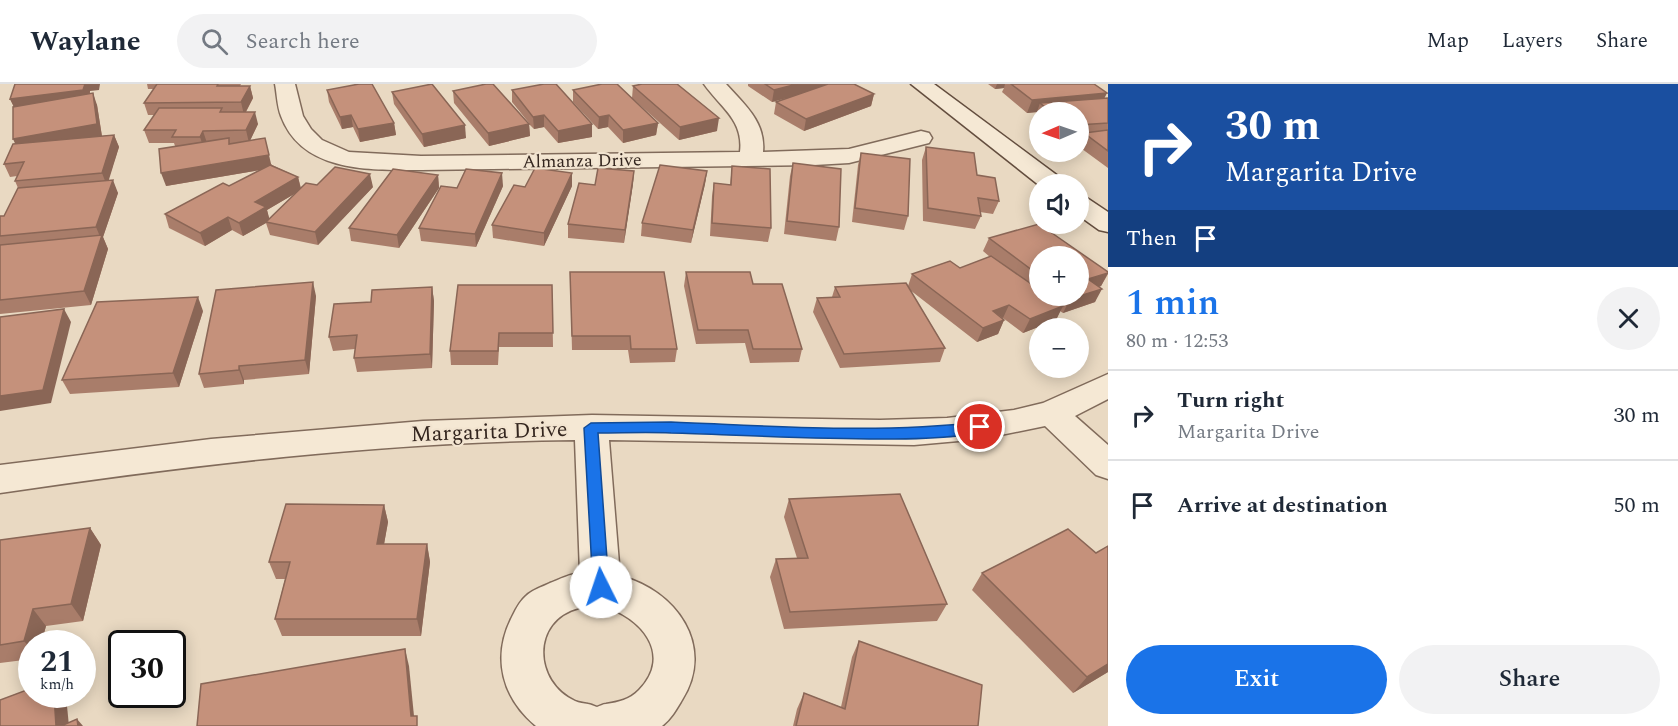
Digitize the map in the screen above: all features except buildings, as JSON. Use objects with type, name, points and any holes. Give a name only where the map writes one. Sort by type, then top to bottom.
[{"type":"street","name":"Almanza Drive","points":[[285,84],[292,115],[304,136],[321,150],[344,158],[421,163],[849,156],[921,138]]},
{"type":"street","points":[[714,84],[749,123],[754,140],[751,157]]},
{"type":"street","points":[[921,84],[1040,174]]},
{"type":"street","points":[[1089,211],[1108,224]]},
{"type":"street","name":"Margarita Drive","points":[[0,479],[211,451],[333,439],[591,428],[671,428],[854,434],[933,433],[1004,424],[1051,413],[1108,385]]},
{"type":"street","points":[[1051,413],[1108,465]]},
{"type":"street","points":[[591,428],[601,587]]},
{"type":"street","points":[[590,726],[569,721],[547,708],[530,690],[522,669],[521,647],[527,627],[539,609],[557,596],[578,589],[601,587],[625,592],[647,605],[664,624],[673,646],[673,670],[664,694],[646,712],[621,725],[603,726]]},
{"type":"route","points":[[601,587],[591,428],[782,430],[854,434],[933,433],[980,427]]}]
